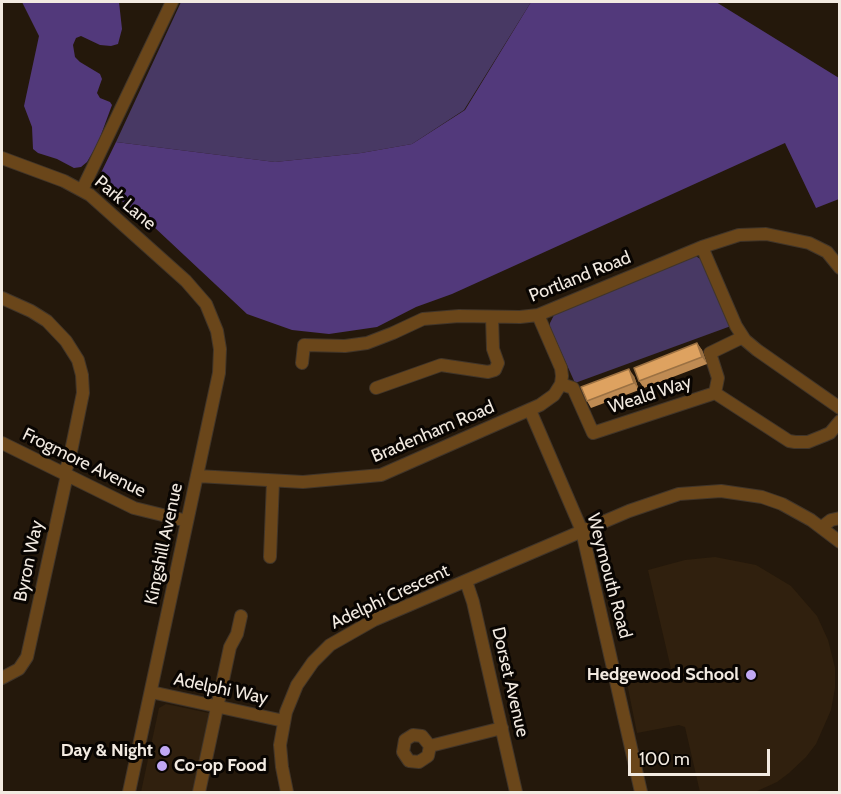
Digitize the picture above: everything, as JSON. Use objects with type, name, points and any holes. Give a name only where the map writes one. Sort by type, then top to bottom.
[{"type":"street","points":[[82,190],[172,2]]},
{"type":"street","name":"Park Lane","points":[[2,158],[82,190],[181,276],[206,304]]},
{"type":"street","name":"Portland Road","points":[[302,363],[304,345],[345,346],[367,343],[416,321],[431,317],[538,315],[702,247],[739,235],[766,234],[809,243],[827,252],[838,261]]},
{"type":"street","points":[[702,247],[736,326],[743,337],[757,350],[840,408]]},
{"type":"street","name":"Byron Way","points":[[2,298],[47,321],[66,341],[78,360],[83,393],[27,657],[19,669],[2,678]]},
{"type":"street","name":"Kingshill Avenue","points":[[129,792],[220,360],[217,331],[206,304]]},
{"type":"street","points":[[538,315],[561,368],[561,384]]},
{"type":"street","points":[[376,388],[441,365],[475,371],[492,371],[498,363],[493,349],[492,317]]},
{"type":"street","points":[[715,393],[718,378],[710,353],[743,337]]},
{"type":"street","name":"Bradenham Road","points":[[197,476],[273,481],[336,481],[381,475],[530,410],[550,399],[561,384]]},
{"type":"street","name":"Weald Way","points":[[561,384],[573,388],[593,433],[715,393],[789,441],[808,442],[824,436],[830,433],[840,420]]},
{"type":"street","name":"Weymouth Road","points":[[530,410],[582,531],[625,696],[641,792]]},
{"type":"street","name":"Frogmore Avenue","points":[[2,442],[134,508],[187,521]]},
{"type":"street","points":[[270,556],[273,481]]},
{"type":"street","name":"Adelphi Crescent","points":[[288,792],[280,757],[284,720],[290,699],[304,673],[330,645],[374,620],[582,531],[662,498],[679,494],[709,491],[736,492],[762,497],[791,509],[822,527],[840,542]]},
{"type":"street","points":[[822,527],[831,520],[840,518]]},
{"type":"street","name":"Dorset Avenue","points":[[466,581],[473,602],[516,792]]},
{"type":"street","points":[[199,792],[230,648],[237,634],[241,616]]},
{"type":"street","name":"Adelphi Way","points":[[151,692],[217,708],[284,720]]},
{"type":"street","points":[[430,746],[502,728]]},
{"type":"shaded area","points":[[22,2],[119,2],[122,29],[118,44],[100,45],[81,36],[76,38],[73,45],[75,57],[100,74],[102,79],[97,93],[100,98],[112,105],[98,143],[87,162],[81,167],[74,168],[33,149],[32,127],[24,106],[39,36]]},
{"type":"shaded area","points":[[181,2],[531,2],[464,110],[412,144],[361,153],[275,162],[116,142]]},
{"type":"shaded area","points":[[531,2],[716,2],[839,78],[839,199],[816,208],[785,143],[452,294],[416,307],[377,327],[329,334],[292,330],[247,314],[153,226],[97,181],[116,142],[275,162],[361,153],[412,144],[465,110]]},
{"type":"shaded area","points":[[694,255],[702,260],[731,326],[575,383],[550,327],[555,313]]},
{"type":"shaded area","name":"Hedgewood School","points":[[715,557],[756,565],[791,586],[817,616],[828,640],[835,668],[835,688],[831,710],[816,744],[789,773],[777,782],[755,792],[700,792],[685,727],[679,725],[637,733],[627,683],[672,673],[648,570],[685,560]]},
{"type":"shaded area","points":[[166,704],[218,715],[201,792],[141,792],[159,708]]},
{"type":"building","points":[[697,343],[702,357],[639,381],[634,368]]},
{"type":"building","points":[[629,369],[634,383],[587,401],[581,387]]},
{"type":"place","name":"Hedgewood School","points":[[751,675]]},
{"type":"place","name":"Day & Night","points":[[165,751]]},
{"type":"place","name":"Co-op Food","points":[[162,766]]}]
